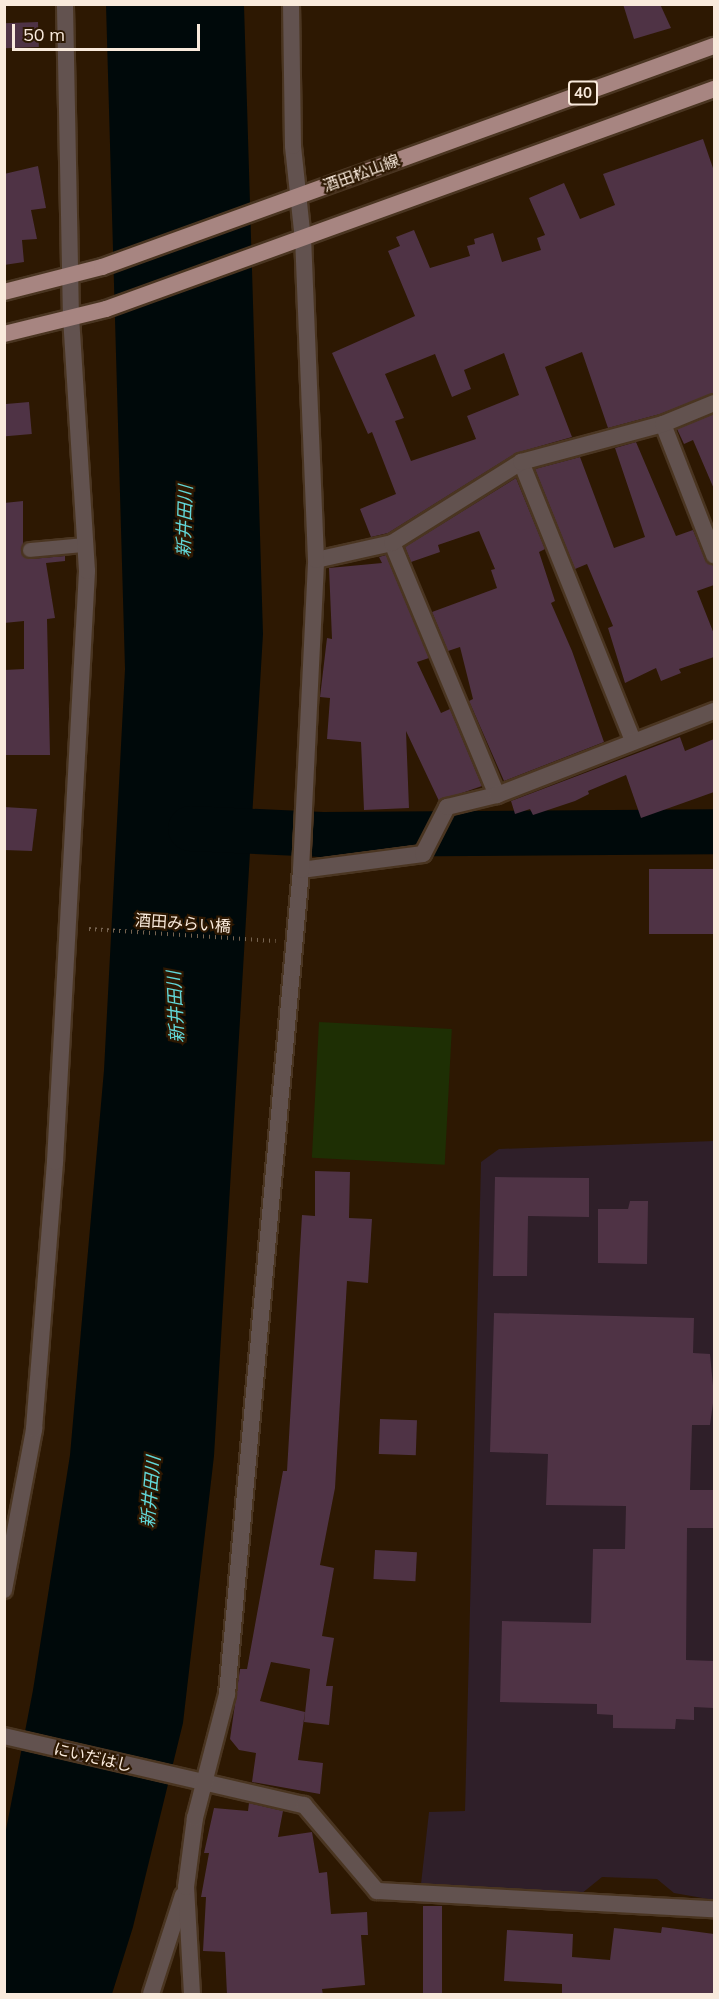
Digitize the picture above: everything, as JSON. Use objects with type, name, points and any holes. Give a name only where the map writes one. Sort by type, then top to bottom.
[{"type":"main road","name":"酒田松山線","points":[[4,292],[71,277],[102,267],[714,46]]},
{"type":"main road","name":"40","points":[[4,334],[106,309],[303,240],[714,89]]},
{"type":"street","points":[[4,1590],[34,1429],[69,928],[87,571],[71,319],[65,4]]},
{"type":"street","points":[[151,1995],[186,1887],[195,1818],[227,1694],[301,870],[316,560],[303,240],[292,146],[291,4]]},
{"type":"street","points":[[316,560],[392,543],[521,462],[663,424],[714,402]]},
{"type":"street","points":[[663,424],[714,555]]},
{"type":"street","points":[[521,462],[633,741]]},
{"type":"street","points":[[392,543],[497,795]]},
{"type":"street","points":[[301,870],[423,854],[447,807],[497,795],[714,711]]},
{"type":"street","name":"にいだはし","points":[[6,1736],[304,1805],[377,1890],[714,1909]]},
{"type":"street","points":[[186,1887],[192,1995]]},
{"type":"lane","points":[[30,550],[84,545]]},
{"type":"path","name":"酒田みらい橋","points":[[69,928],[294,942]]},
{"type":"shaded area","points":[[714,1141],[714,1900],[674,1893],[657,1879],[602,1877],[581,1894],[421,1884],[429,1812],[465,1811],[481,1162],[499,1149]]},
{"type":"green space","points":[[319,1022],[452,1029],[445,1165],[312,1158]]},
{"type":"water","name":"新井田川","points":[[106,5],[244,5],[263,634],[214,1456],[183,1723],[133,1927],[112,1994],[5,1994],[5,1835],[33,1690],[70,1455],[104,1070],[125,669]]},
{"type":"building","points":[[623,4],[660,4],[671,28],[634,39]]},
{"type":"building","points":[[38,22],[39,47],[5,48],[4,23]]},
{"type":"building","points":[[703,139],[714,171],[714,393],[660,414],[608,428],[582,352],[545,367],[572,437],[516,453],[388,533],[371,537],[360,509],[396,494],[372,432],[368,434],[332,353],[415,316],[388,251],[400,246],[396,237],[414,230],[430,268],[470,256],[467,246],[475,244],[474,239],[493,233],[502,262],[541,250],[537,238],[545,235],[529,198],[564,183],[580,219],[615,205],[603,174]],"holes":[[[504,353],[519,395],[467,416],[476,439],[411,461],[395,421],[404,418],[385,374],[435,354],[452,397],[471,389],[464,370]]]},
{"type":"building","points":[[38,166],[46,208],[31,210],[37,239],[22,240],[24,262],[4,265],[4,174]]},
{"type":"building","points":[[29,402],[32,434],[6,436],[4,404]]},
{"type":"building","points":[[714,414],[714,489],[693,440],[684,444],[677,429]]},
{"type":"building","points":[[636,442],[676,536],[693,530],[705,559],[714,565],[714,585],[697,591],[714,634],[714,657],[679,669],[681,673],[661,681],[656,668],[625,683],[608,628],[613,626],[587,564],[575,569],[535,469],[580,457],[614,548],[645,537],[615,448]]},
{"type":"building","points":[[516,478],[545,549],[539,552],[555,601],[551,603],[572,651],[604,742],[504,781],[469,701],[473,699],[460,647],[448,651],[432,612],[497,588],[491,570],[495,569],[479,531],[438,545],[440,552],[411,562],[405,547]]},
{"type":"building","points":[[23,501],[23,556],[31,559],[65,556],[65,561],[46,563],[55,618],[47,619],[50,755],[4,755],[4,670],[24,669],[24,621],[4,623],[4,503]]},
{"type":"building","points":[[386,555],[429,658],[417,662],[441,713],[450,709],[482,786],[439,801],[406,731],[409,808],[364,810],[361,742],[327,739],[330,698],[320,697],[327,638],[332,639],[329,568],[382,563],[379,557]]},
{"type":"building","points":[[680,737],[685,751],[714,739],[714,792],[641,818],[626,775],[588,791],[589,794],[575,801],[533,815],[530,809],[515,814],[511,801]]},
{"type":"building","points":[[4,807],[37,809],[32,851],[4,850]]},
{"type":"building","points":[[649,869],[714,869],[714,934],[649,934]]},
{"type":"building","points":[[315,1171],[350,1172],[349,1218],[372,1219],[368,1283],[347,1281],[335,1488],[320,1565],[334,1568],[322,1636],[334,1638],[326,1686],[333,1686],[329,1725],[304,1722],[310,1669],[271,1662],[260,1701],[305,1712],[298,1760],[323,1763],[320,1794],[252,1782],[256,1753],[239,1750],[230,1739],[240,1669],[247,1669],[283,1471],[287,1471],[302,1215],[315,1216]]},
{"type":"building","points":[[495,1177],[589,1178],[589,1217],[528,1216],[527,1276],[493,1276]]},
{"type":"building","points":[[630,1201],[648,1201],[647,1264],[598,1263],[598,1209],[628,1209]]},
{"type":"building","points":[[494,1313],[694,1318],[693,1353],[710,1354],[714,1396],[710,1425],[692,1425],[690,1490],[714,1490],[714,1528],[687,1528],[686,1660],[714,1661],[714,1708],[694,1707],[694,1720],[676,1719],[675,1729],[613,1728],[613,1715],[597,1714],[597,1704],[500,1702],[502,1621],[591,1623],[593,1549],[625,1549],[626,1506],[546,1505],[548,1454],[490,1452]]},
{"type":"building","points":[[380,1419],[417,1420],[416,1455],[379,1454]]},
{"type":"building","points":[[375,1550],[417,1552],[415,1581],[373,1579]]},
{"type":"building","points":[[249,1803],[283,1811],[278,1837],[312,1832],[319,1873],[327,1872],[331,1914],[367,1912],[368,1935],[361,1935],[365,1985],[322,1989],[323,1995],[227,1995],[225,1952],[203,1951],[206,1897],[201,1897],[209,1853],[204,1853],[214,1808],[248,1811]]},
{"type":"building","points":[[423,1906],[442,1906],[442,1994],[423,1994]]},
{"type":"building","points":[[662,1927],[714,1934],[714,1995],[562,1995],[562,1984],[504,1981],[507,1930],[573,1934],[572,1957],[610,1960],[614,1928],[661,1933]]},
{"type":"waterway","points":[[190,828],[322,834],[714,831]]}]
